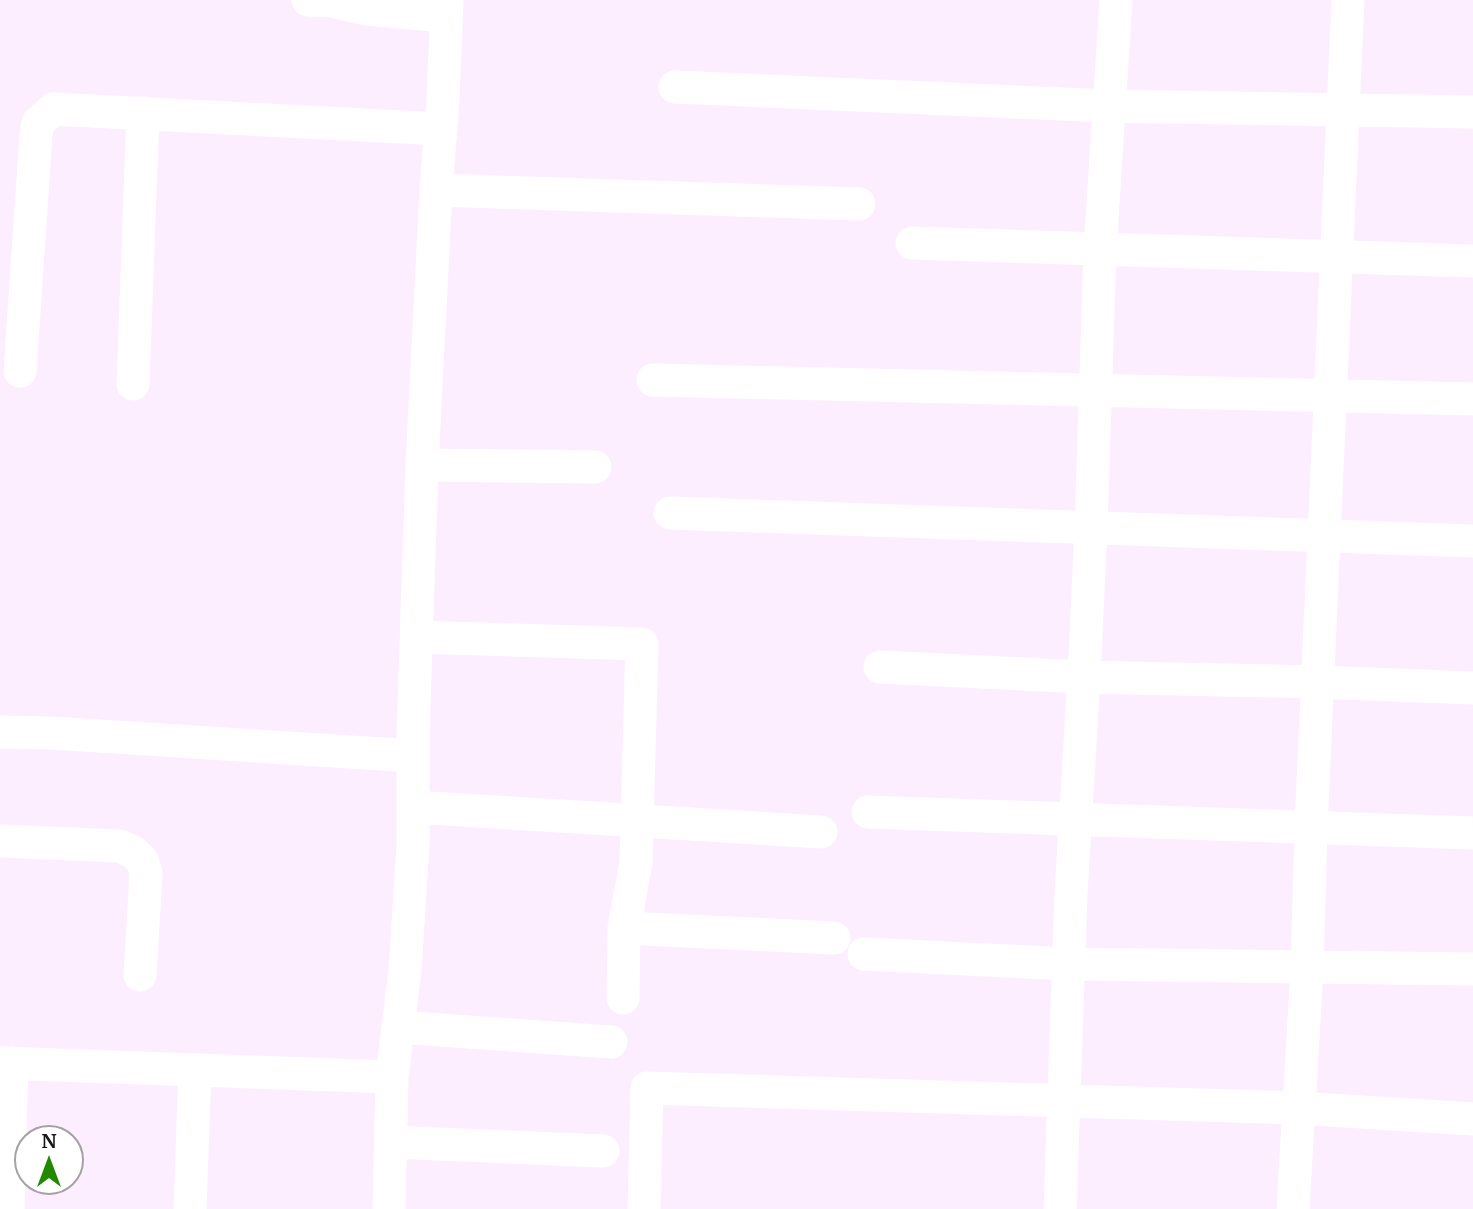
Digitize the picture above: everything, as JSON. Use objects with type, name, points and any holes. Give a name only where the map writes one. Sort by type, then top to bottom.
[{"type":"street","points":[[308,0],[331,1],[366,9],[447,8],[422,465],[413,756],[413,845],[405,970],[392,1077],[389,1209]]},
{"type":"street","points":[[1060,1209],[1068,964],[1091,528],[1100,250],[1115,0]]},
{"type":"street","points":[[1293,1209],[1307,969],[1317,682],[1348,0]]},
{"type":"street","points":[[676,87],[1107,106],[1473,112]]},
{"type":"street","points":[[20,371],[38,123],[53,109],[441,129]]},
{"type":"street","points":[[133,384],[143,113]]},
{"type":"street","points":[[436,190],[859,204]]},
{"type":"street","points":[[912,243],[1473,261]]},
{"type":"street","points":[[653,380],[1473,399]]},
{"type":"street","points":[[422,465],[595,467]]},
{"type":"street","points":[[670,513],[1473,541]]},
{"type":"street","points":[[417,637],[642,644],[636,862],[624,928],[623,998]]},
{"type":"street","points":[[880,667],[1084,677],[1473,688]]},
{"type":"street","points":[[0,732],[413,756]]},
{"type":"street","points":[[413,807],[821,832]]},
{"type":"street","points":[[868,812],[1473,833]]},
{"type":"street","points":[[0,841],[120,846],[142,860],[145,873],[140,975]]},
{"type":"street","points":[[624,928],[834,938]]},
{"type":"street","points":[[864,954],[1068,964],[1473,970]]},
{"type":"street","points":[[398,1027],[611,1042]]},
{"type":"street","points":[[8,1209],[6,1063],[392,1077]]},
{"type":"street","points":[[190,1209],[195,1070]]},
{"type":"street","points":[[644,1209],[647,1088],[1298,1108],[1473,1119]]},
{"type":"street","points":[[391,1142],[603,1151]]}]
